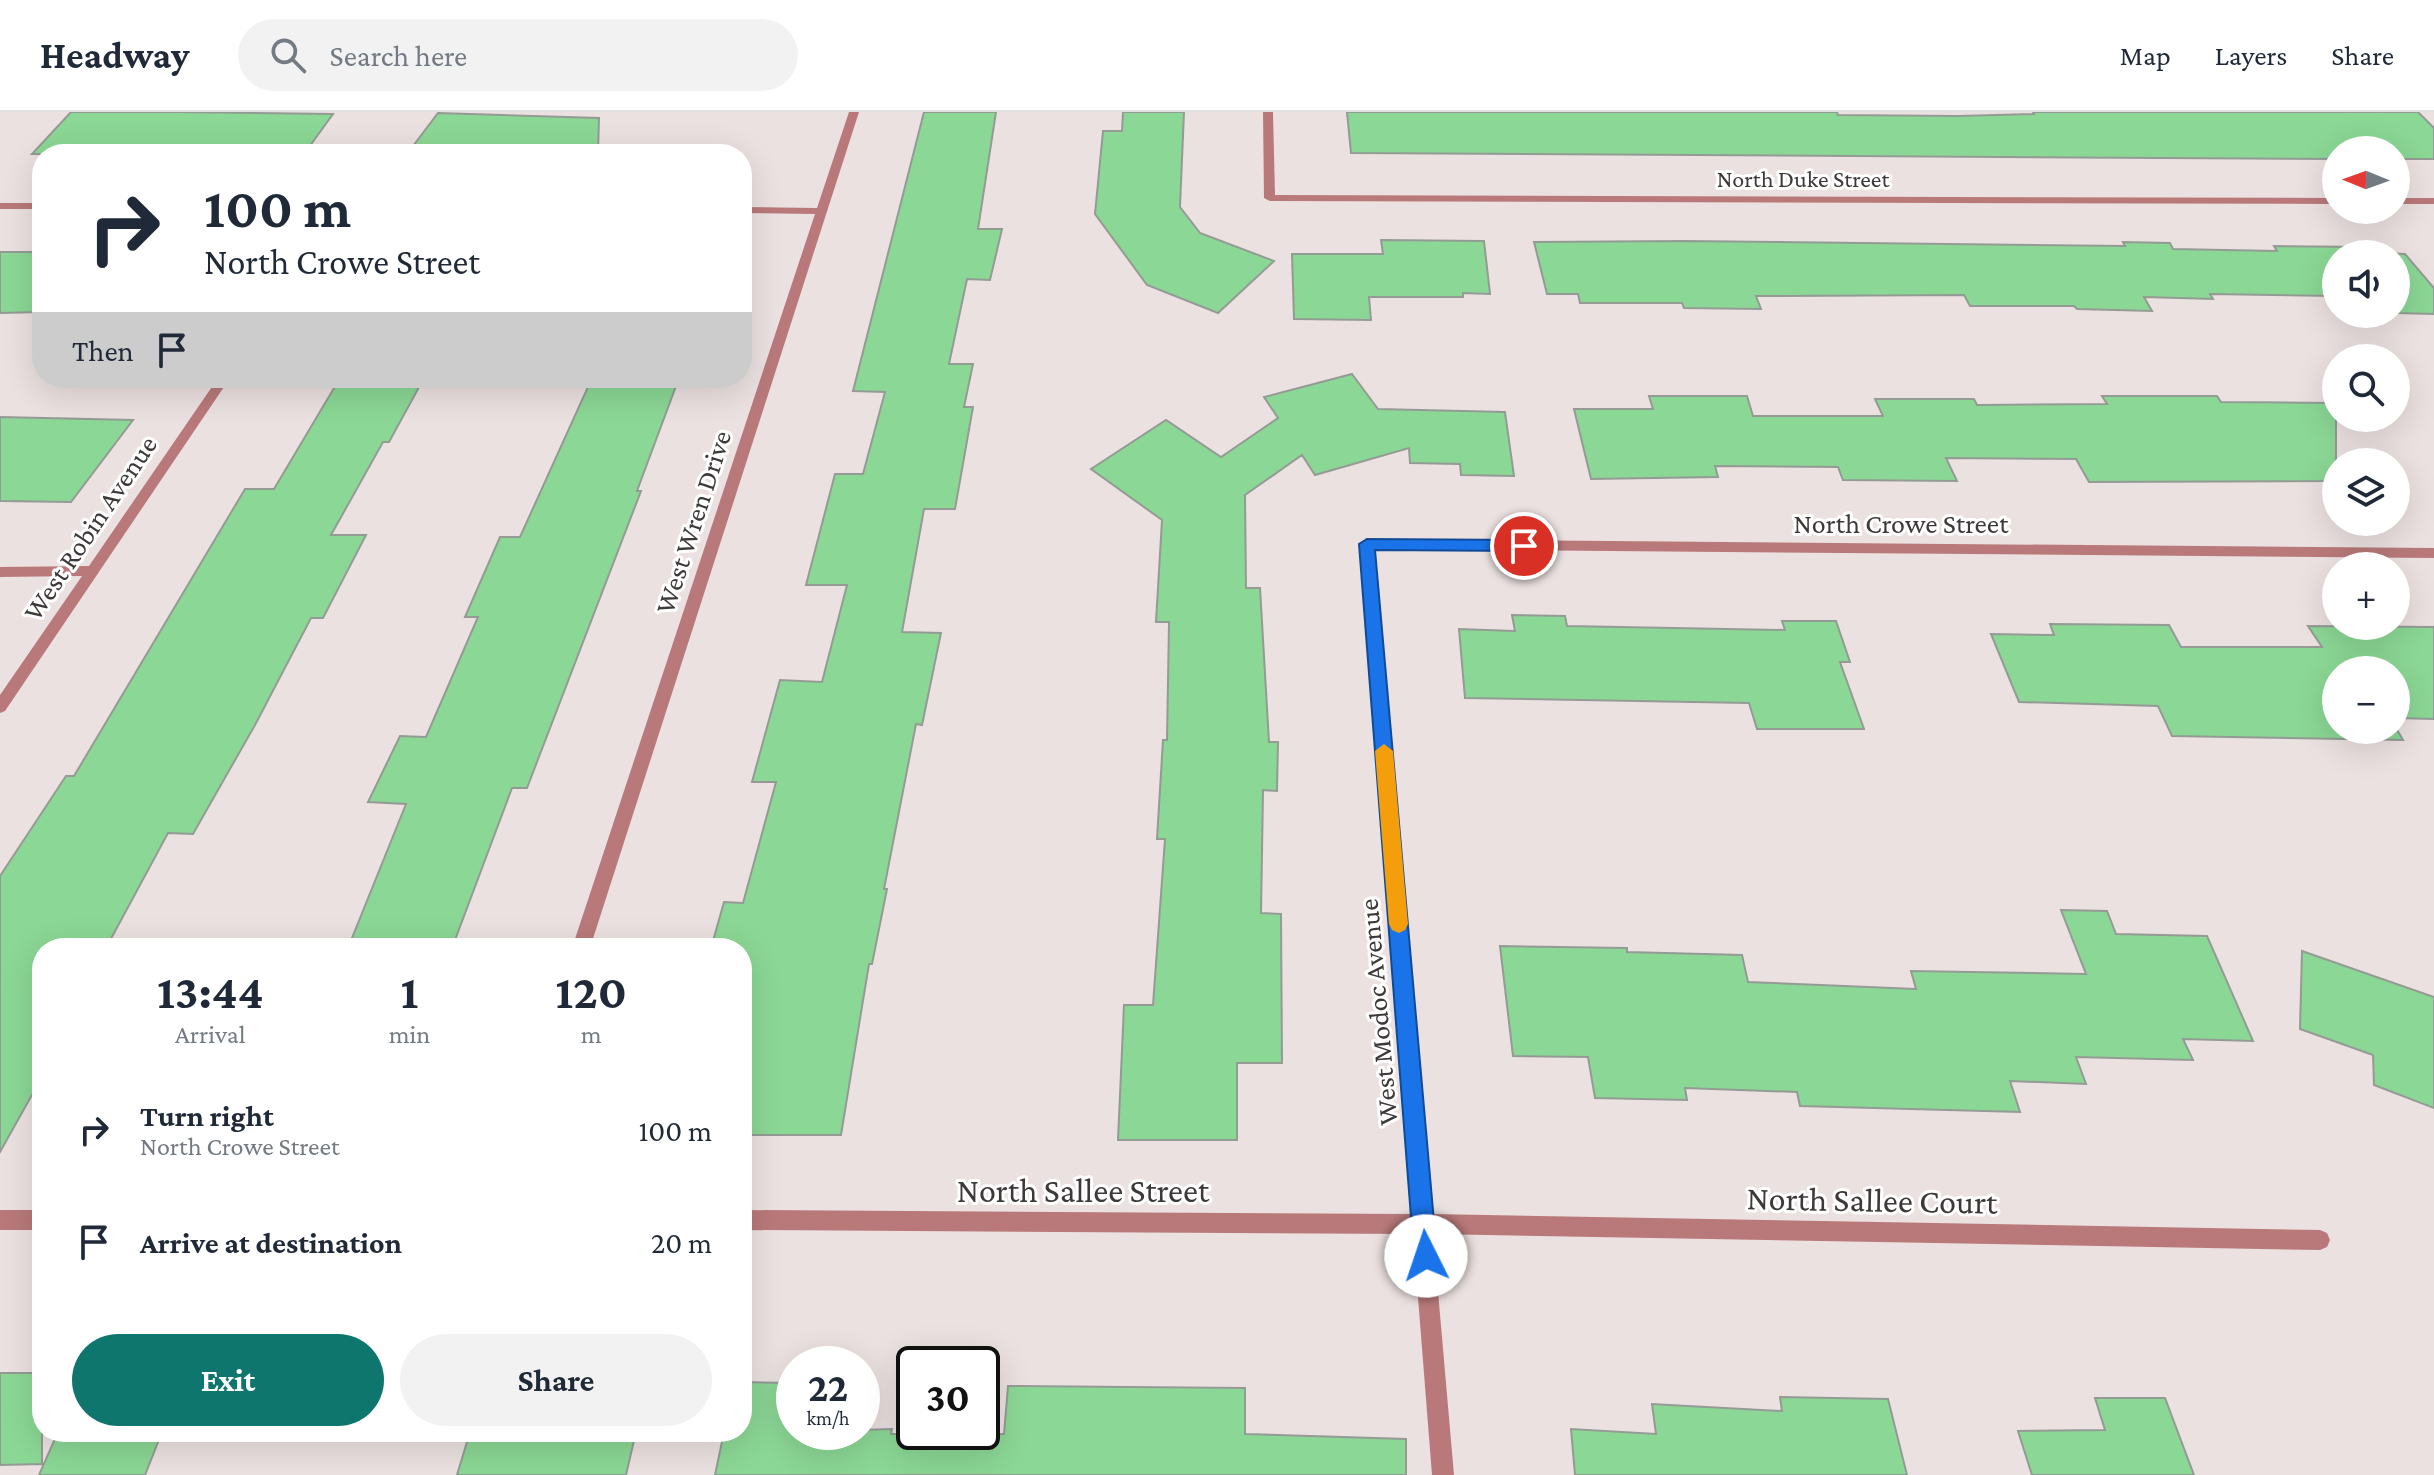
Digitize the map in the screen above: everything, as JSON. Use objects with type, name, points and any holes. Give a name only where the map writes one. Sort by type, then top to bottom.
[{"type":"street","name":"West Wren Drive","points":[[584,938],[854,112]]},
{"type":"street","name":"North Duke Street","points":[[1268,112],[1270,198],[2322,201]]},
{"type":"street","points":[[2410,201],[2434,201]]},
{"type":"street","points":[[0,206],[32,206]]},
{"type":"street","points":[[752,210],[823,211]]},
{"type":"street","name":"West Robin Avenue","points":[[0,707],[217,388]]},
{"type":"street","name":"North Crowe Street","points":[[1367,544],[2434,553]]},
{"type":"street","name":"West Modoc Avenue","points":[[1367,544],[1443,1475]]},
{"type":"street","points":[[0,572],[91,571]]},
{"type":"street","points":[[0,1220],[32,1220]]},
{"type":"street","name":"North Sallee Street","points":[[752,1220],[1423,1224]]},
{"type":"street","name":"North Sallee Court","points":[[1423,1224],[2320,1240]]},
{"type":"building","points":[[71,112],[333,114],[311,144],[41,144]]},
{"type":"building","points":[[924,112],[996,112],[978,229],[1002,229],[990,280],[967,279],[949,364],[973,364],[964,407],[973,407],[955,509],[924,509],[902,632],[941,633],[922,725],[916,724],[884,889],[887,889],[872,964],[869,964],[841,1135],[752,1135],[752,938],[714,938],[724,902],[743,903],[776,782],[752,782],[780,680],[822,682],[847,585],[806,585],[835,474],[863,474],[885,392],[853,391]]},
{"type":"building","points":[[1123,112],[1184,112],[1180,207],[1200,233],[1274,261],[1218,313],[1147,285],[1095,214],[1103,131],[1122,131]]},
{"type":"building","points":[[1347,112],[1837,112],[1838,115],[1957,116],[2033,112],[2418,112],[2434,128],[2434,159],[2410,159],[2410,136],[2322,136],[2322,159],[1351,153]]},
{"type":"building","points":[[438,113],[599,118],[598,144],[415,144]]},
{"type":"building","points":[[1381,240],[1484,241],[1490,294],[1369,297],[1371,320],[1294,319],[1292,254],[1383,254]]},
{"type":"building","points":[[1534,242],[2125,246],[2123,242],[2170,243],[2173,249],[2277,251],[2274,246],[2322,247],[2322,296],[2210,294],[2213,299],[2144,297],[2152,311],[2077,309],[2074,306],[1970,306],[1964,295],[1756,296],[1761,309],[1684,308],[1682,303],[1580,303],[1578,294],[1547,294]]},
{"type":"building","points":[[0,252],[32,252],[32,312],[0,313]]},
{"type":"building","points":[[2410,260],[2434,288],[2434,314],[2410,313]]},
{"type":"building","points":[[1352,374],[1378,409],[1505,412],[1514,476],[1461,475],[1460,464],[1410,463],[1409,448],[1315,475],[1302,455],[1245,495],[1246,588],[1260,588],[1269,742],[1278,742],[1277,791],[1263,790],[1261,913],[1281,914],[1282,1063],[1237,1063],[1237,1140],[1118,1140],[1124,1005],[1153,1005],[1165,839],[1157,839],[1163,740],[1167,740],[1169,622],[1156,622],[1162,520],[1091,469],[1166,420],[1221,457],[1278,418],[1264,397]]},
{"type":"building","points":[[334,388],[419,388],[389,442],[383,442],[331,535],[366,535],[323,618],[311,618],[193,834],[168,833],[111,938],[32,938],[32,1095],[0,1152],[0,876],[66,776],[74,776],[245,489],[274,489]]},
{"type":"building","points":[[587,388],[675,388],[637,491],[641,491],[527,788],[512,788],[456,938],[352,938],[406,804],[368,802],[400,736],[426,737],[478,617],[465,617],[500,537],[520,537]]},
{"type":"building","points":[[1649,396],[1747,396],[1753,416],[1883,416],[1875,399],[1974,399],[1977,405],[2107,404],[2102,396],[2217,396],[2221,402],[2322,403],[2322,432],[2336,432],[2336,448],[2322,448],[2322,481],[2089,482],[2076,459],[1946,458],[1957,481],[1843,480],[1838,467],[1715,466],[1718,477],[1591,479],[1574,409],[1653,409]]},
{"type":"building","points":[[0,417],[133,420],[71,502],[0,501]]},
{"type":"building","points":[[1512,615],[1565,616],[1567,626],[1785,630],[1782,621],[1836,621],[1850,662],[1840,662],[1864,729],[1757,729],[1749,703],[1465,698],[1459,629],[1515,631]]},
{"type":"building","points":[[2050,624],[2169,625],[2181,647],[2322,647],[2308,626],[2322,626],[2322,640],[2410,640],[2410,627],[2434,627],[2434,719],[2410,718],[2410,656],[2322,656],[2322,739],[2172,736],[2158,706],[2019,702],[1991,634],[2054,635]]},
{"type":"building","points":[[2061,910],[2107,911],[2116,934],[2207,936],[2253,1041],[2183,1039],[2193,1060],[2076,1057],[2086,1084],[2010,1081],[2020,1112],[1800,1106],[1797,1092],[1685,1088],[1687,1100],[1595,1098],[1588,1057],[1513,1056],[1500,946],[1627,948],[1627,952],[1742,955],[1748,982],[1916,989],[1911,971],[2086,974]]},
{"type":"building","points":[[2302,951],[2434,997],[2434,1108],[2374,1085],[2373,1055],[2300,1029]]},
{"type":"building","points":[[0,1373],[32,1373],[32,1442],[42,1442],[42,1464],[0,1465]]},
{"type":"building","points":[[752,1382],[776,1383],[776,1450],[880,1450],[880,1429],[892,1429],[891,1434],[896,1434],[896,1450],[1000,1450],[1008,1386],[1245,1388],[1245,1434],[1406,1439],[1406,1475],[715,1475],[722,1442],[752,1442]]},
{"type":"building","points":[[1780,1397],[1888,1399],[1907,1475],[1575,1475],[1571,1429],[1656,1434],[1652,1404],[1782,1411]]},
{"type":"building","points":[[2095,1398],[2165,1398],[2194,1475],[2032,1475],[2018,1431],[2105,1430]]},
{"type":"building","points":[[54,1442],[158,1442],[145,1475],[39,1475]]},
{"type":"building","points":[[467,1442],[634,1442],[626,1475],[457,1475]]},
{"type":"slow traffic","points":[[1384,751],[1399,924]]},
{"type":"route","points":[[1426,1256],[1367,544],[1524,546]]}]
